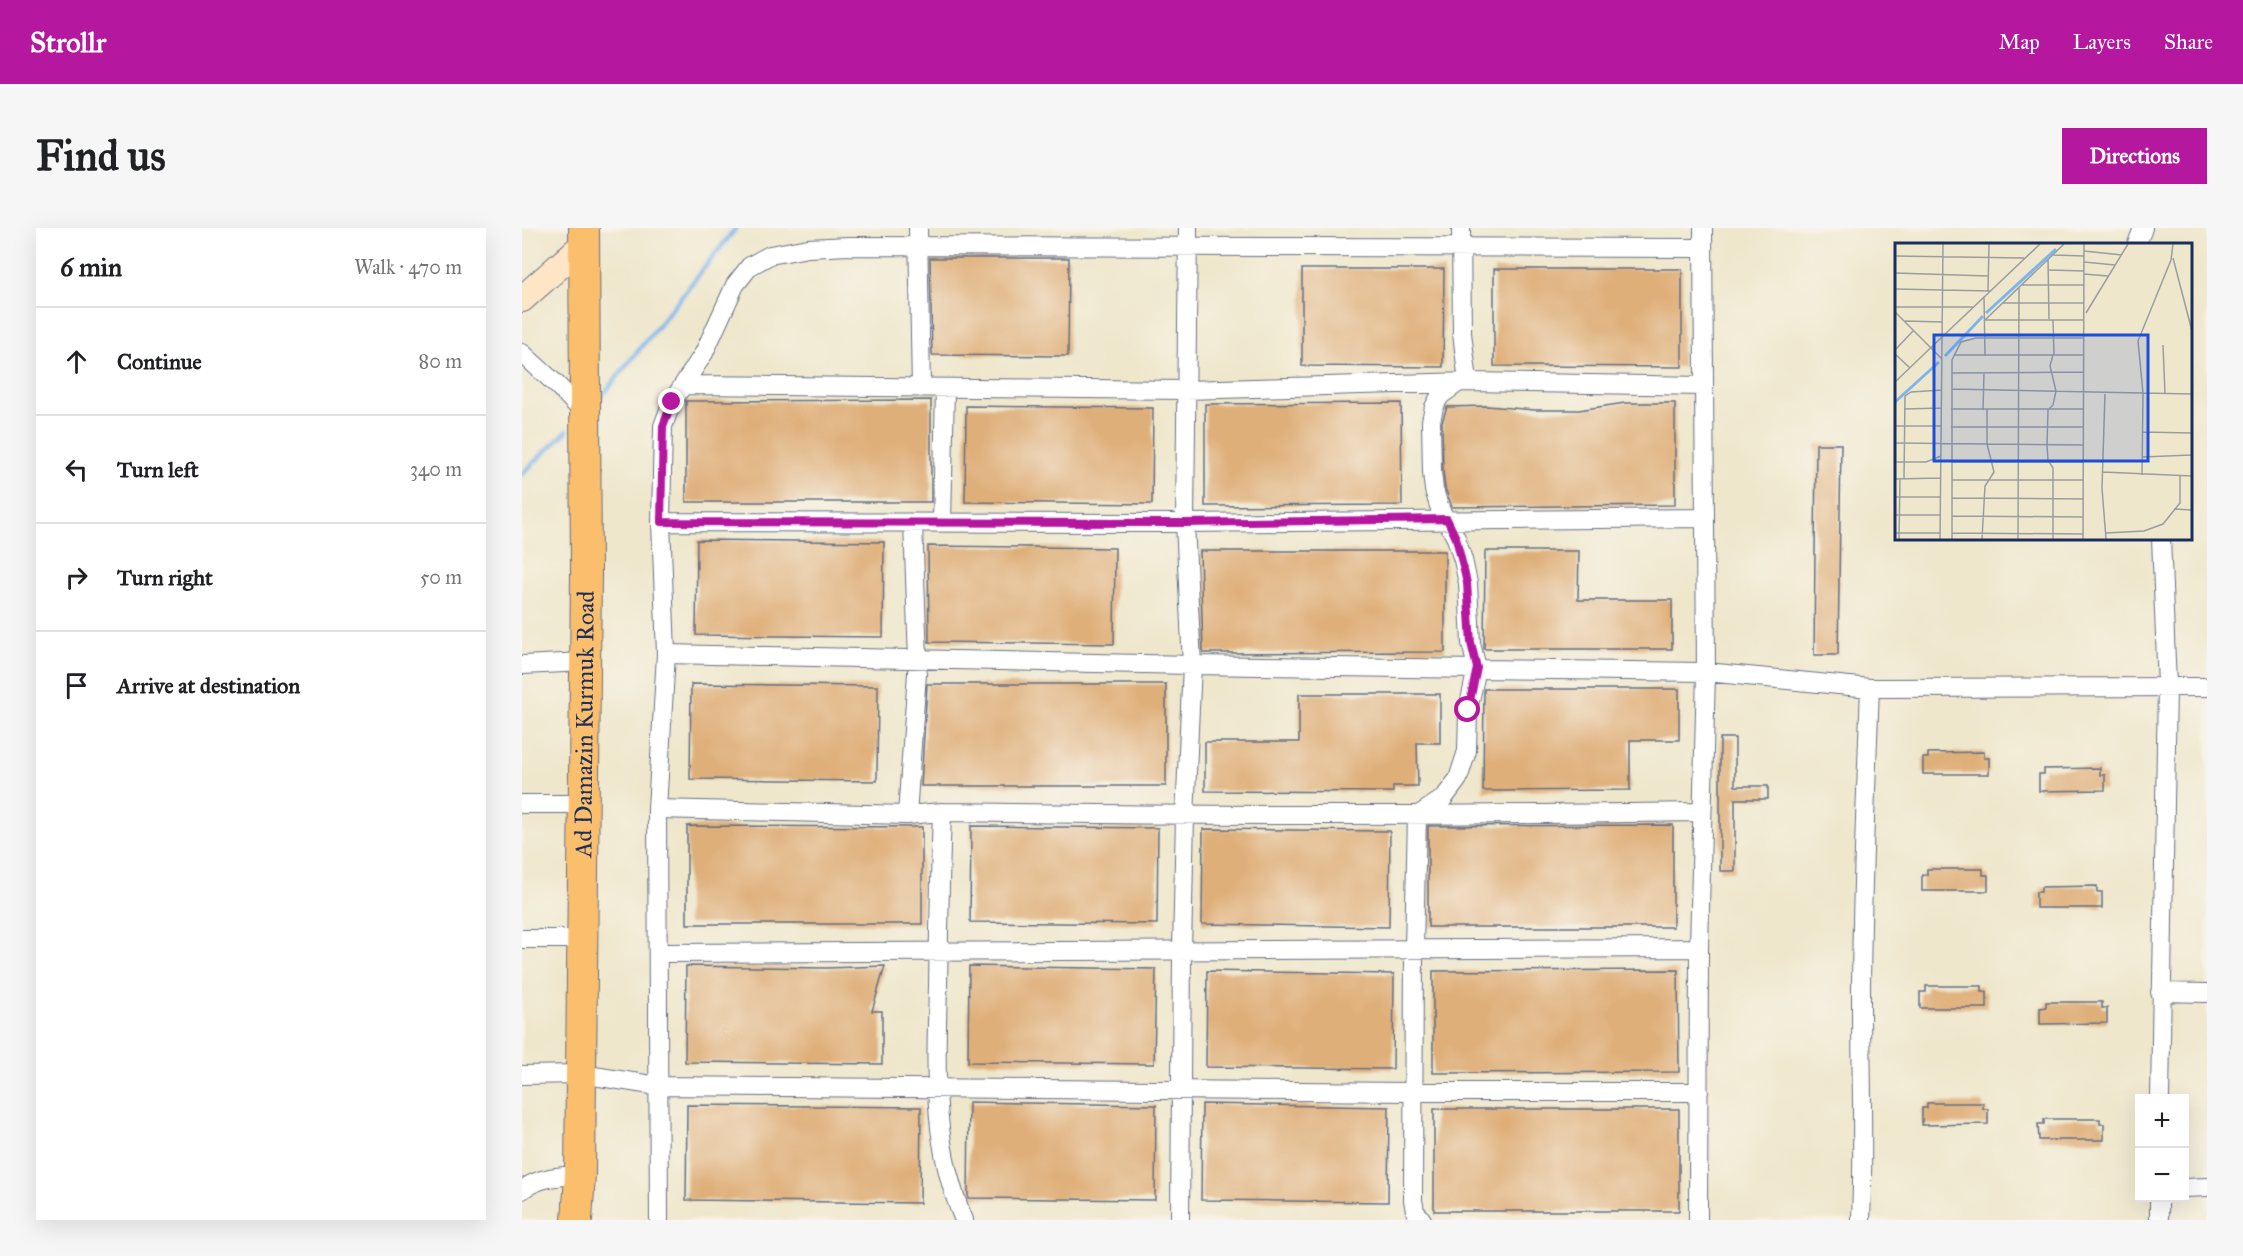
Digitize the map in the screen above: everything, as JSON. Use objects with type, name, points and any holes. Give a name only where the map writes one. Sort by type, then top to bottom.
[{"type":"highway","name":"Ad Damazin Kurmuk Road","points":[[577,1220],[580,1175],[585,662],[584,236]]},
{"type":"main road","points":[[522,299],[584,236]]},
{"type":"street","points":[[1461,228],[1463,382]]},
{"type":"street","points":[[1698,1220],[1698,948],[1706,672],[1703,228]]},
{"type":"street","points":[[2137,243],[2143,228]]},
{"type":"street","points":[[659,1220],[657,809],[666,654],[661,522],[663,426],[672,402],[704,353],[735,285],[750,266],[770,255],[808,248],[918,237],[1187,237],[1462,247],[1703,248]]},
{"type":"street","points":[[918,237],[921,388]]},
{"type":"street","points":[[1180,1220],[1182,950],[1192,665],[1185,523],[1187,237]]},
{"type":"street","points":[[522,353],[585,414]]},
{"type":"street","points":[[1417,816],[1444,798],[1458,778],[1467,751],[1468,710],[1477,668],[1471,643],[1467,583],[1456,538],[1440,509],[1434,490],[1431,421],[1434,406],[1440,396],[1463,382]]},
{"type":"street","points":[[685,385],[1186,390],[1463,382],[1703,386]]},
{"type":"street","points":[[942,522],[945,388]]},
{"type":"street","points":[[661,522],[1185,523],[1704,518]]},
{"type":"street","points":[[907,815],[918,659],[913,523]]},
{"type":"street","points":[[2160,1094],[2167,686],[2161,540]]},
{"type":"street","points":[[666,654],[1192,665],[1706,672],[1870,688],[2207,687]]},
{"type":"street","points":[[522,665],[585,662]]},
{"type":"street","points":[[1861,1220],[1864,1081],[1861,980],[1870,688]]},
{"type":"street","points":[[522,804],[582,804]]},
{"type":"street","points":[[657,809],[907,815],[942,812],[1185,816],[1701,812]]},
{"type":"street","points":[[942,812],[935,1087],[945,1164],[951,1191],[964,1220]]},
{"type":"street","points":[[1417,816],[1413,948],[1413,1200],[1415,1211],[1422,1220]]},
{"type":"street","points":[[522,939],[581,939]]},
{"type":"street","points":[[658,952],[1698,948]]},
{"type":"street","points":[[2160,992],[2207,993]]},
{"type":"street","points":[[522,1075],[581,1074],[658,1086],[1699,1092]]},
{"type":"street","points":[[522,1190],[531,1183],[552,1177],[580,1175]]},
{"type":"street","points":[[2189,1188],[2207,1187]]},
{"type":"street","points":[[2159,1202],[2159,1220]]},
{"type":"building","points":[[930,258],[1069,258],[1068,356],[932,355]]},
{"type":"building","points":[[1302,269],[1444,269],[1443,367],[1302,366]]},
{"type":"building","points":[[1494,269],[1682,269],[1682,367],[1494,366]]},
{"type":"building","points":[[931,400],[931,502],[686,502],[686,401]]},
{"type":"building","points":[[1401,403],[1402,505],[1205,506],[1205,404]]},
{"type":"building","points":[[1625,403],[1675,403],[1675,505],[1452,507],[1445,488],[1443,471],[1442,422],[1447,407],[1487,406],[1535,410],[1579,410]]},
{"type":"building","points":[[966,406],[1153,408],[1152,504],[965,502]]},
{"type":"building","points":[[1816,444],[1841,444],[1838,655],[1814,655]]},
{"type":"building","points":[[697,540],[884,542],[883,637],[696,635]]},
{"type":"building","points":[[928,546],[1115,548],[1114,644],[929,642]]},
{"type":"building","points":[[1200,551],[1445,551],[1445,652],[1203,653]]},
{"type":"building","points":[[1485,551],[1579,551],[1578,600],[1672,600],[1672,649],[1484,649]]},
{"type":"building","points":[[691,684],[878,686],[877,781],[690,779]]},
{"type":"building","points":[[927,684],[1166,684],[1166,786],[921,786]]},
{"type":"building","points":[[1484,689],[1679,689],[1679,740],[1630,740],[1630,790],[1483,791]]},
{"type":"building","points":[[1299,694],[1440,694],[1440,743],[1417,743],[1418,786],[1393,786],[1393,792],[1205,791],[1205,742],[1299,742]]},
{"type":"building","points":[[1720,738],[1735,738],[1735,786],[1768,786],[1768,799],[1735,799],[1735,871],[1720,871]]},
{"type":"building","points":[[1984,752],[1984,758],[1989,758],[1989,774],[1923,774],[1923,758],[1928,758],[1928,753]]},
{"type":"building","points":[[2100,768],[2100,775],[2105,775],[2105,790],[2039,791],[2039,774],[2044,774],[2044,769]]},
{"type":"building","points":[[1673,825],[1673,927],[1428,927],[1428,826]]},
{"type":"building","points":[[687,826],[922,827],[922,924],[687,924]]},
{"type":"building","points":[[971,826],[1158,828],[1157,924],[970,922]]},
{"type":"building","points":[[1203,829],[1390,831],[1389,927],[1202,924]]},
{"type":"building","points":[[1927,869],[1983,869],[1983,875],[1988,875],[1988,891],[1922,891],[1922,875],[1927,875]]},
{"type":"building","points":[[2097,886],[2097,892],[2102,892],[2102,908],[2036,908],[2036,892],[2041,892],[2041,887]]},
{"type":"building","points":[[686,966],[826,968],[885,966],[872,1011],[882,1011],[882,1064],[685,1062]]},
{"type":"building","points":[[969,966],[1156,969],[1154,1064],[968,1062]]},
{"type":"building","points":[[1678,970],[1679,1072],[1433,1073],[1433,971]]},
{"type":"building","points":[[1207,971],[1394,974],[1393,1069],[1206,1067]]},
{"type":"building","points":[[1926,986],[1982,986],[1982,992],[1987,992],[1987,1008],[1920,1008],[1920,992],[1926,992]]},
{"type":"building","points":[[2046,1002],[2102,1002],[2102,1008],[2107,1008],[2107,1023],[2040,1024],[2040,1008],[2046,1007]]},
{"type":"building","points":[[969,1102],[1156,1105],[1155,1200],[968,1198]]},
{"type":"building","points":[[1927,1103],[1983,1103],[1983,1109],[1988,1109],[1988,1124],[1922,1125],[1922,1108],[1927,1108]]},
{"type":"building","points":[[1202,1104],[1389,1107],[1388,1202],[1201,1200]]},
{"type":"building","points":[[687,1105],[921,1107],[920,1203],[686,1200]]},
{"type":"building","points":[[1434,1109],[1679,1109],[1679,1211],[1434,1211]]},
{"type":"building","points":[[2044,1119],[2100,1119],[2100,1124],[2104,1124],[2104,1140],[2039,1140],[2038,1124],[2044,1124]]},
{"type":"waterway","points":[[602,396],[736,228]]},
{"type":"waterway","points":[[522,474],[567,431]]},
{"type":"route","points":[[672,402],[663,426],[661,522],[1185,523],[1447,519],[1463,560],[1470,613],[1471,643],[1477,668],[1468,710]]}]
